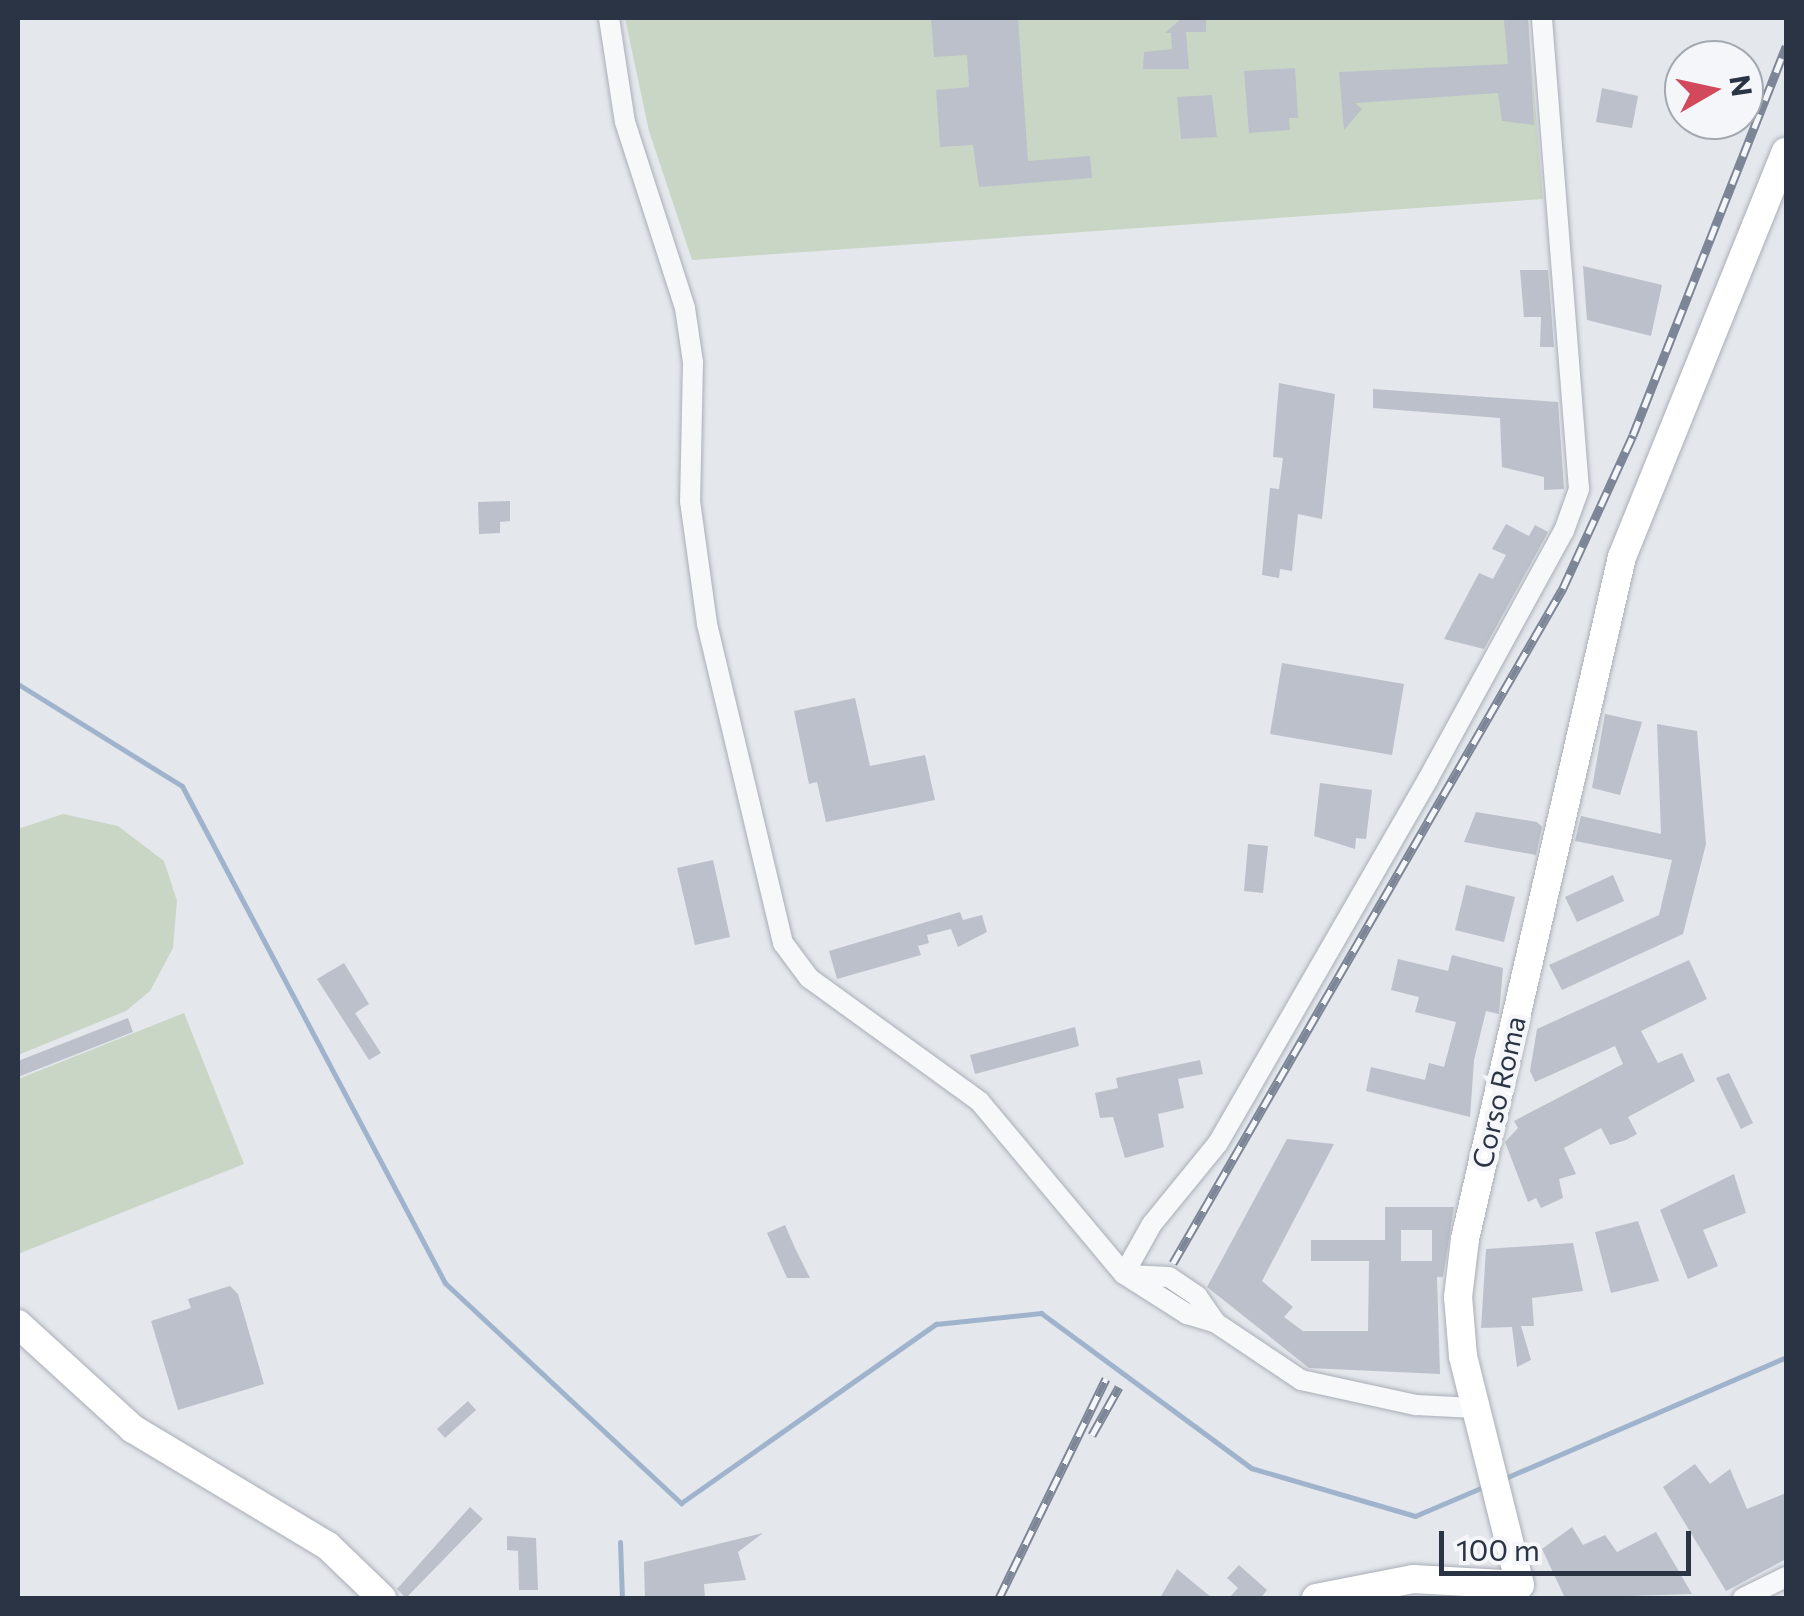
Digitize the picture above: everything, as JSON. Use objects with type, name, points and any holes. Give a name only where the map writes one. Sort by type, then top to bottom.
[{"type":"main road","name":"Corso Roma","points":[[1521,1592],[1475,1408],[1458,1297],[1465,1238],[1615,588],[1786,152]]},
{"type":"main road","points":[[18,1324],[133,1429],[328,1546],[382,1598]]},
{"type":"main road","points":[[1316,1598],[1413,1579],[1521,1592]]},
{"type":"street","points":[[608,18],[625,122],[684,308],[693,362],[690,501],[716,684],[783,943],[809,978],[980,1102],[1124,1274],[1187,1314],[1216,1323],[1326,1389],[1475,1408]]},
{"type":"street","points":[[1124,1274],[1152,1224],[1228,1126],[1474,696],[1564,531],[1579,489],[1542,18]]},
{"type":"street","points":[[1743,1598],[1786,1577]]},
{"type":"green space","points":[[625,18],[1528,18],[1543,199],[692,260],[649,131]]},
{"type":"green space","points":[[63,814],[118,826],[164,861],[177,901],[173,948],[150,991],[126,1011],[18,1055],[18,829]]},
{"type":"green space","points":[[184,1013],[244,1164],[18,1254],[18,1079]]},
{"type":"building","points":[[931,18],[1018,18],[1028,161],[1090,156],[1092,178],[979,187],[973,145],[940,147],[936,90],[969,87],[967,55],[934,57]]},
{"type":"building","points":[[1182,18],[1206,18],[1206,32],[1186,32],[1189,69],[1143,69],[1144,52],[1172,49],[1171,33],[1165,33]]},
{"type":"building","points":[[1528,18],[1534,125],[1502,121],[1498,93],[1355,103],[1362,109],[1344,130],[1339,72],[1508,64],[1504,20]]},
{"type":"building","points":[[1295,68],[1298,118],[1289,118],[1290,130],[1249,133],[1244,71]]},
{"type":"building","points":[[1602,88],[1638,96],[1632,128],[1596,122]]},
{"type":"building","points":[[1212,95],[1217,137],[1181,139],[1177,97]]},
{"type":"building","points":[[1583,266],[1662,285],[1651,336],[1587,320]]},
{"type":"building","points":[[1520,270],[1548,270],[1554,347],[1540,347],[1541,317],[1524,317]]},
{"type":"building","points":[[1279,383],[1335,394],[1322,519],[1298,514],[1292,571],[1280,569],[1279,578],[1262,575],[1270,488],[1279,489],[1283,458],[1273,457]]},
{"type":"building","points":[[1373,389],[1558,402],[1564,489],[1544,490],[1544,477],[1502,467],[1500,418],[1373,408]]},
{"type":"building","points":[[510,501],[510,521],[500,522],[500,533],[479,534],[478,502]]},
{"type":"building","points":[[1506,524],[1529,536],[1535,525],[1548,532],[1484,649],[1444,639],[1479,573],[1493,579],[1506,555],[1492,549]]},
{"type":"building","points":[[1282,663],[1404,684],[1392,755],[1270,734]]},
{"type":"building","points":[[855,698],[870,766],[925,755],[935,800],[826,822],[817,782],[809,784],[794,711]]},
{"type":"building","points":[[1605,714],[1642,722],[1620,795],[1592,788]]},
{"type":"building","points":[[1657,724],[1697,731],[1706,844],[1683,934],[1562,990],[1549,965],[1659,915],[1672,860],[1575,841],[1581,816],[1661,834]]},
{"type":"building","points":[[1320,783],[1372,790],[1366,839],[1356,838],[1355,849],[1314,836]]},
{"type":"building","points":[[1476,812],[1537,822],[1542,827],[1536,855],[1464,842]]},
{"type":"building","points":[[1248,844],[1268,846],[1263,893],[1244,891]]},
{"type":"building","points":[[713,860],[730,937],[695,945],[677,868]]},
{"type":"building","points":[[1613,875],[1624,901],[1577,922],[1565,897]]},
{"type":"building","points":[[1466,885],[1515,897],[1504,942],[1455,930]]},
{"type":"building","points":[[960,912],[963,920],[982,915],[987,932],[958,947],[951,929],[927,935],[929,943],[918,946],[921,955],[837,979],[829,951]]},
{"type":"building","points":[[1452,955],[1503,968],[1499,1014],[1486,1011],[1474,1060],[1470,1117],[1366,1091],[1371,1067],[1425,1080],[1429,1063],[1444,1067],[1456,1022],[1415,1012],[1419,997],[1391,990],[1398,959],[1448,971]]},
{"type":"building","points":[[1689,960],[1707,999],[1641,1031],[1658,1063],[1682,1053],[1695,1081],[1628,1117],[1637,1134],[1626,1140],[1610,1145],[1601,1128],[1564,1148],[1576,1174],[1559,1179],[1563,1198],[1541,1208],[1536,1198],[1528,1202],[1505,1142],[1518,1128],[1514,1121],[1623,1064],[1615,1046],[1535,1082],[1530,1071],[1537,1029]]},
{"type":"building","points":[[344,963],[369,1004],[355,1013],[381,1053],[369,1060],[317,979]]},
{"type":"building","points":[[128,1018],[133,1032],[18,1077],[18,1061]]},
{"type":"building","points":[[1075,1027],[1079,1046],[975,1074],[970,1055]]},
{"type":"building","points":[[1200,1060],[1203,1074],[1178,1079],[1184,1108],[1158,1114],[1164,1147],[1125,1158],[1113,1117],[1100,1118],[1095,1093],[1118,1088],[1116,1078]]},
{"type":"building","points":[[1729,1073],[1753,1123],[1741,1129],[1716,1078]]},
{"type":"building","points":[[1287,1139],[1334,1144],[1262,1281],[1293,1307],[1284,1317],[1303,1331],[1368,1331],[1369,1261],[1311,1261],[1311,1240],[1385,1240],[1385,1207],[1454,1207],[1443,1277],[1437,1277],[1440,1374],[1309,1368],[1207,1287]],"holes":[[[1401,1230],[1432,1230],[1432,1261],[1401,1261]]]},
{"type":"building","points":[[1734,1174],[1746,1213],[1703,1230],[1718,1266],[1688,1279],[1660,1210]]},
{"type":"building","points":[[1638,1221],[1659,1281],[1611,1293],[1595,1232]]},
{"type":"building","points":[[785,1225],[810,1278],[787,1278],[767,1233]]},
{"type":"building","points":[[1573,1243],[1583,1291],[1532,1298],[1534,1326],[1521,1326],[1531,1360],[1517,1367],[1512,1327],[1481,1328],[1486,1249]]},
{"type":"building","points":[[230,1286],[238,1294],[264,1384],[178,1410],[151,1321],[191,1308],[188,1299]]},
{"type":"building","points":[[468,1401],[476,1410],[445,1438],[437,1429]]},
{"type":"building","points":[[1695,1464],[1710,1484],[1730,1469],[1747,1509],[1786,1493],[1786,1559],[1726,1591],[1663,1487]]},
{"type":"building","points":[[470,1507],[483,1519],[406,1598],[397,1589]]},
{"type":"building","points":[[1572,1527],[1583,1545],[1605,1535],[1617,1552],[1656,1532],[1692,1594],[1565,1598],[1542,1549]]},
{"type":"building","points":[[763,1533],[738,1552],[746,1580],[704,1584],[705,1598],[645,1598],[644,1562]]},
{"type":"building","points":[[507,1536],[536,1538],[538,1590],[519,1590],[518,1551],[507,1550]]},
{"type":"building","points":[[1239,1565],[1267,1590],[1261,1598],[1229,1598],[1238,1588],[1227,1578]]},
{"type":"building","points":[[1177,1569],[1212,1598],[1160,1598]]},
{"type":"waterway","points":[[18,684],[182,786],[445,1283],[681,1503],[936,1324],[1041,1313],[1251,1468],[1415,1516],[1483,1487]]},
{"type":"waterway","points":[[1503,1479],[1786,1357]]},
{"type":"waterway","points":[[620,1542],[622,1598]]},
{"type":"railway","points":[[1173,1263],[1563,588],[1633,435],[1786,46]]},
{"type":"railway","points":[[999,1598],[1106,1379]]},
{"type":"railway","points":[[1092,1435],[1119,1387]]}]
